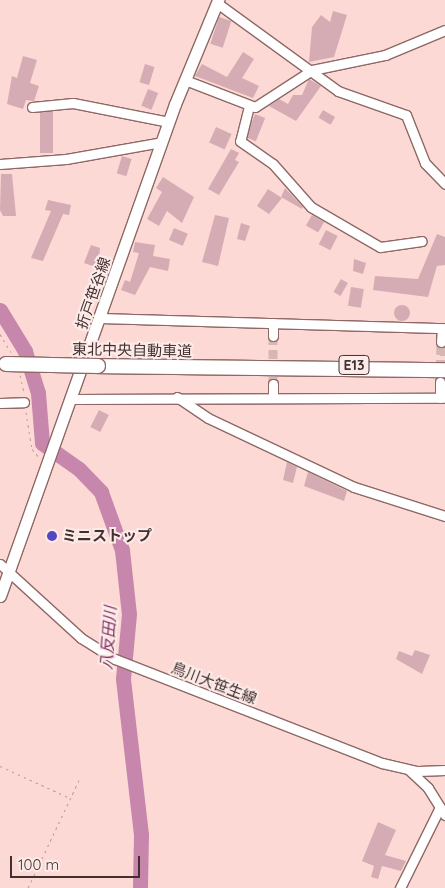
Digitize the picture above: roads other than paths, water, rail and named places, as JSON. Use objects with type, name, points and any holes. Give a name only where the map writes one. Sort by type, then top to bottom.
[{"type":"highway","name":"東北中央自動車道","points":[[3,364],[264,367],[445,363]]},
{"type":"highway","name":"東北中央自動車道","points":[[264,367],[443,376]]},
{"type":"main road","name":"折戸笹谷線","points":[[0,596],[10,574],[50,464],[169,122],[217,2]]},
{"type":"street","points":[[217,2],[312,70],[338,91],[406,115],[425,163],[445,184]]},
{"type":"street","points":[[422,241],[380,247],[312,207],[273,164],[240,141],[249,106],[312,70],[384,55],[445,30]]},
{"type":"street","points":[[185,80],[249,106]]},
{"type":"street","points":[[32,107],[72,103],[169,122]]},
{"type":"street","points":[[0,164],[66,159],[162,142]]},
{"type":"street","points":[[100,318],[443,328],[441,342]]},
{"type":"street","points":[[272,323],[272,336]]},
{"type":"street","points":[[73,399],[178,397],[442,398],[443,376]]},
{"type":"street","points":[[273,384],[273,397]]},
{"type":"street","points":[[178,397],[208,418],[354,487],[445,516]]},
{"type":"street","points":[[0,403],[24,402]]},
{"type":"street","name":"鳥川大笹生線","points":[[0,564],[80,638],[115,659],[382,764],[408,770],[445,770]]},
{"type":"street","points":[[400,888],[443,811],[428,788],[408,770]]},
{"type":"waterway","name":"八反田川","points":[[0,310],[25,351],[38,393],[42,443],[79,469],[101,492],[122,550],[129,614],[123,679],[141,835],[140,888]]},
{"type":"tunnel","points":[[273,336],[273,384]]},
{"type":"tunnel","points":[[440,382],[441,342]]},
{"type":"place","name":"ミニストップ","points":[[52,536]]}]
